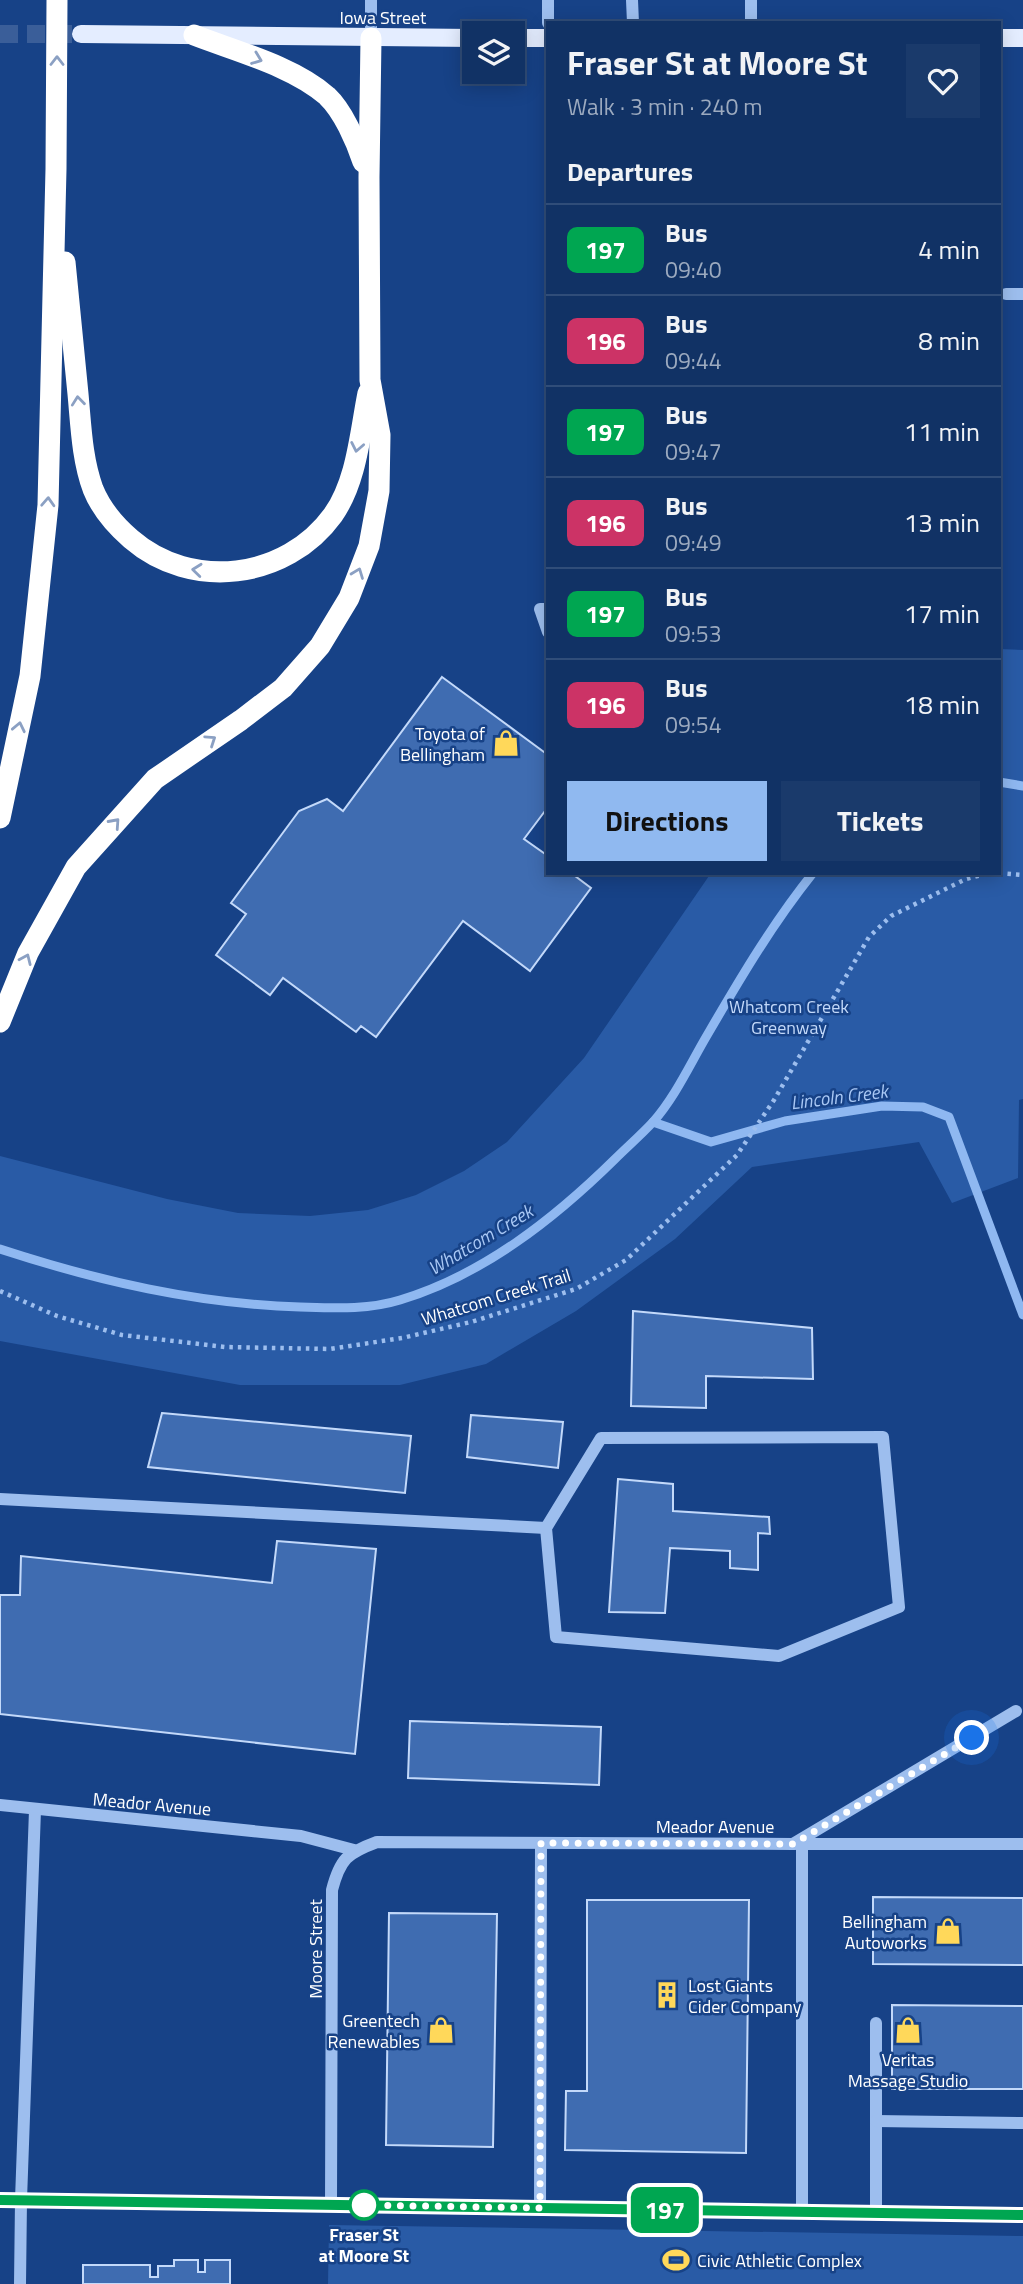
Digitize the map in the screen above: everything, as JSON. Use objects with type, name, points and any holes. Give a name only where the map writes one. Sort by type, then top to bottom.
[{"type":"highway","points":[[0,818],[30,676],[48,505],[57,0]]},
{"type":"highway","points":[[194,35],[292,73],[324,94],[356,139],[369,177]]},
{"type":"highway","points":[[0,1022],[28,953],[76,867],[155,779],[241,720],[282,688],[320,646],[349,598],[369,546],[379,491],[380,435],[370,380],[371,38]]},
{"type":"highway","points":[[56,169],[83,449],[93,490],[115,525],[146,553],[185,569],[226,573],[268,565],[304,545],[333,514],[351,477],[370,380]]},
{"type":"main road","name":"Iowa Street","points":[[81,34],[462,38]]},
{"type":"main road","points":[[525,38],[546,38]]},
{"type":"main road","points":[[1001,38],[1023,38]]},
{"type":"street","points":[[371,0],[371,38]]},
{"type":"street","points":[[548,0],[548,21]]},
{"type":"street","points":[[632,0],[632,21]]},
{"type":"street","points":[[751,0],[751,21]]},
{"type":"street","points":[[1006,294],[1023,294]]},
{"type":"street","points":[[883,1437],[899,1607],[779,1656],[556,1637],[546,1528],[601,1438],[883,1437]]},
{"type":"street","points":[[0,1499],[546,1528]]},
{"type":"street","name":"Meador Avenue","points":[[0,1805],[301,1836],[354,1850],[377,1843],[797,1844],[1016,1711]]},
{"type":"street","points":[[20,2284],[35,1810]]},
{"type":"street","points":[[540,2208],[541,1843]]},
{"type":"street","points":[[802,2212],[797,1844],[1023,1844]]},
{"type":"street","name":"Moore Street","points":[[331,2205],[332,1890],[337,1870],[354,1850]]},
{"type":"street","points":[[876,2023],[876,2213]]},
{"type":"street","points":[[876,2121],[1023,2123]]},
{"type":"street","points":[[0,2200],[1023,2215]]},
{"type":"path","points":[[1001,873],[1023,875]]},
{"type":"path","name":"Whatcom Creek Trail","points":[[0,1291],[57,1316],[122,1335],[212,1346],[330,1349],[402,1338],[471,1322],[576,1289],[625,1260],[737,1155],[774,1100],[869,937],[891,916],[966,879],[981,875]]},
{"type":"green space","name":"Whatcom Creek Greenway","points":[[1001,649],[1023,650],[1023,1099],[1019,1100],[1018,1178],[952,1203],[919,1142],[752,1167],[675,1239],[576,1311],[486,1364],[400,1385],[240,1385],[0,1341],[0,1156],[167,1199],[238,1213],[310,1216],[368,1210],[416,1195],[464,1171],[507,1142],[584,1058],[710,875],[1001,875]]},
{"type":"green space","name":"Civic Athletic Complex","points":[[329,2225],[1023,2236],[1023,2284],[328,2284]]},
{"type":"building","points":[[442,677],[546,754],[546,810],[524,839],[546,855],[546,875],[574,875],[591,888],[530,971],[463,921],[376,1037],[361,1026],[356,1032],[283,978],[270,995],[216,955],[246,914],[231,903],[299,811],[327,799],[343,811]]},
{"type":"building","points":[[633,1311],[812,1328],[813,1379],[706,1376],[706,1408],[631,1406]]},
{"type":"building","points":[[162,1413],[411,1436],[405,1493],[148,1467]]},
{"type":"building","points":[[471,1415],[563,1422],[558,1468],[467,1457]]},
{"type":"building","points":[[618,1479],[673,1484],[673,1511],[769,1517],[770,1534],[758,1533],[758,1570],[730,1568],[730,1551],[670,1548],[665,1613],[609,1612]]},
{"type":"building","points":[[277,1541],[376,1549],[355,1754],[0,1714],[0,1595],[20,1595],[21,1556],[272,1583]]},
{"type":"building","points":[[410,1721],[601,1727],[599,1785],[408,1778]]},
{"type":"building","name":"Bellingham Autoworks","points":[[873,1897],[1023,1898],[1023,1965],[873,1964]]},
{"type":"building","name":"Lost Giants Cider Company","points":[[587,1900],[749,1900],[746,2153],[565,2150],[566,2091],[587,2091]]},
{"type":"building","name":"Greentech Renewables","points":[[389,1913],[497,1914],[493,2147],[386,2145]]},
{"type":"building","points":[[892,2005],[1023,2006],[1023,2089],[892,2089]]},
{"type":"building","points":[[174,2260],[198,2260],[198,2272],[205,2272],[205,2260],[230,2260],[230,2284],[83,2284],[83,2265],[150,2265],[150,2277],[158,2277],[158,2266],[174,2266]]},
{"type":"waterway","name":"Whatcom Creek","points":[[1001,782],[1023,786]]},
{"type":"waterway","name":"Whatcom Creek","points":[[0,1249],[148,1289],[262,1305],[363,1307],[400,1300],[460,1276],[516,1243],[542,1223],[592,1181],[653,1122],[676,1090],[758,951],[811,875]]},
{"type":"waterway","name":"Lincoln Creek","points":[[653,1122],[711,1142],[785,1121],[882,1106],[923,1107],[949,1117],[1023,1315]]},
{"type":"tunnel","points":[[0,34],[81,34]]},
{"type":"bus line","name":"197","points":[[0,2200],[1023,2215]]},
{"type":"place","name":"Toyota of Bellingham","points":[[506,743]]},
{"type":"place","name":"Bellingham Autoworks","points":[[948,1931]]},
{"type":"place","name":"Lost Giants Cider Company","points":[[667,1995]]},
{"type":"place","name":"Greentech Renewables","points":[[441,2030]]},
{"type":"place","name":"Veritas Massage Studio","points":[[908,2030]]},
{"type":"place","name":"Fraser St at Moore St","points":[[364,2205]]},
{"type":"place","name":"Civic Athletic Complex","points":[[676,2260]]},
{"type":"route","points":[[364,2205],[357,2205],[540,2208],[541,1843],[793,1844],[972,1738]]}]
